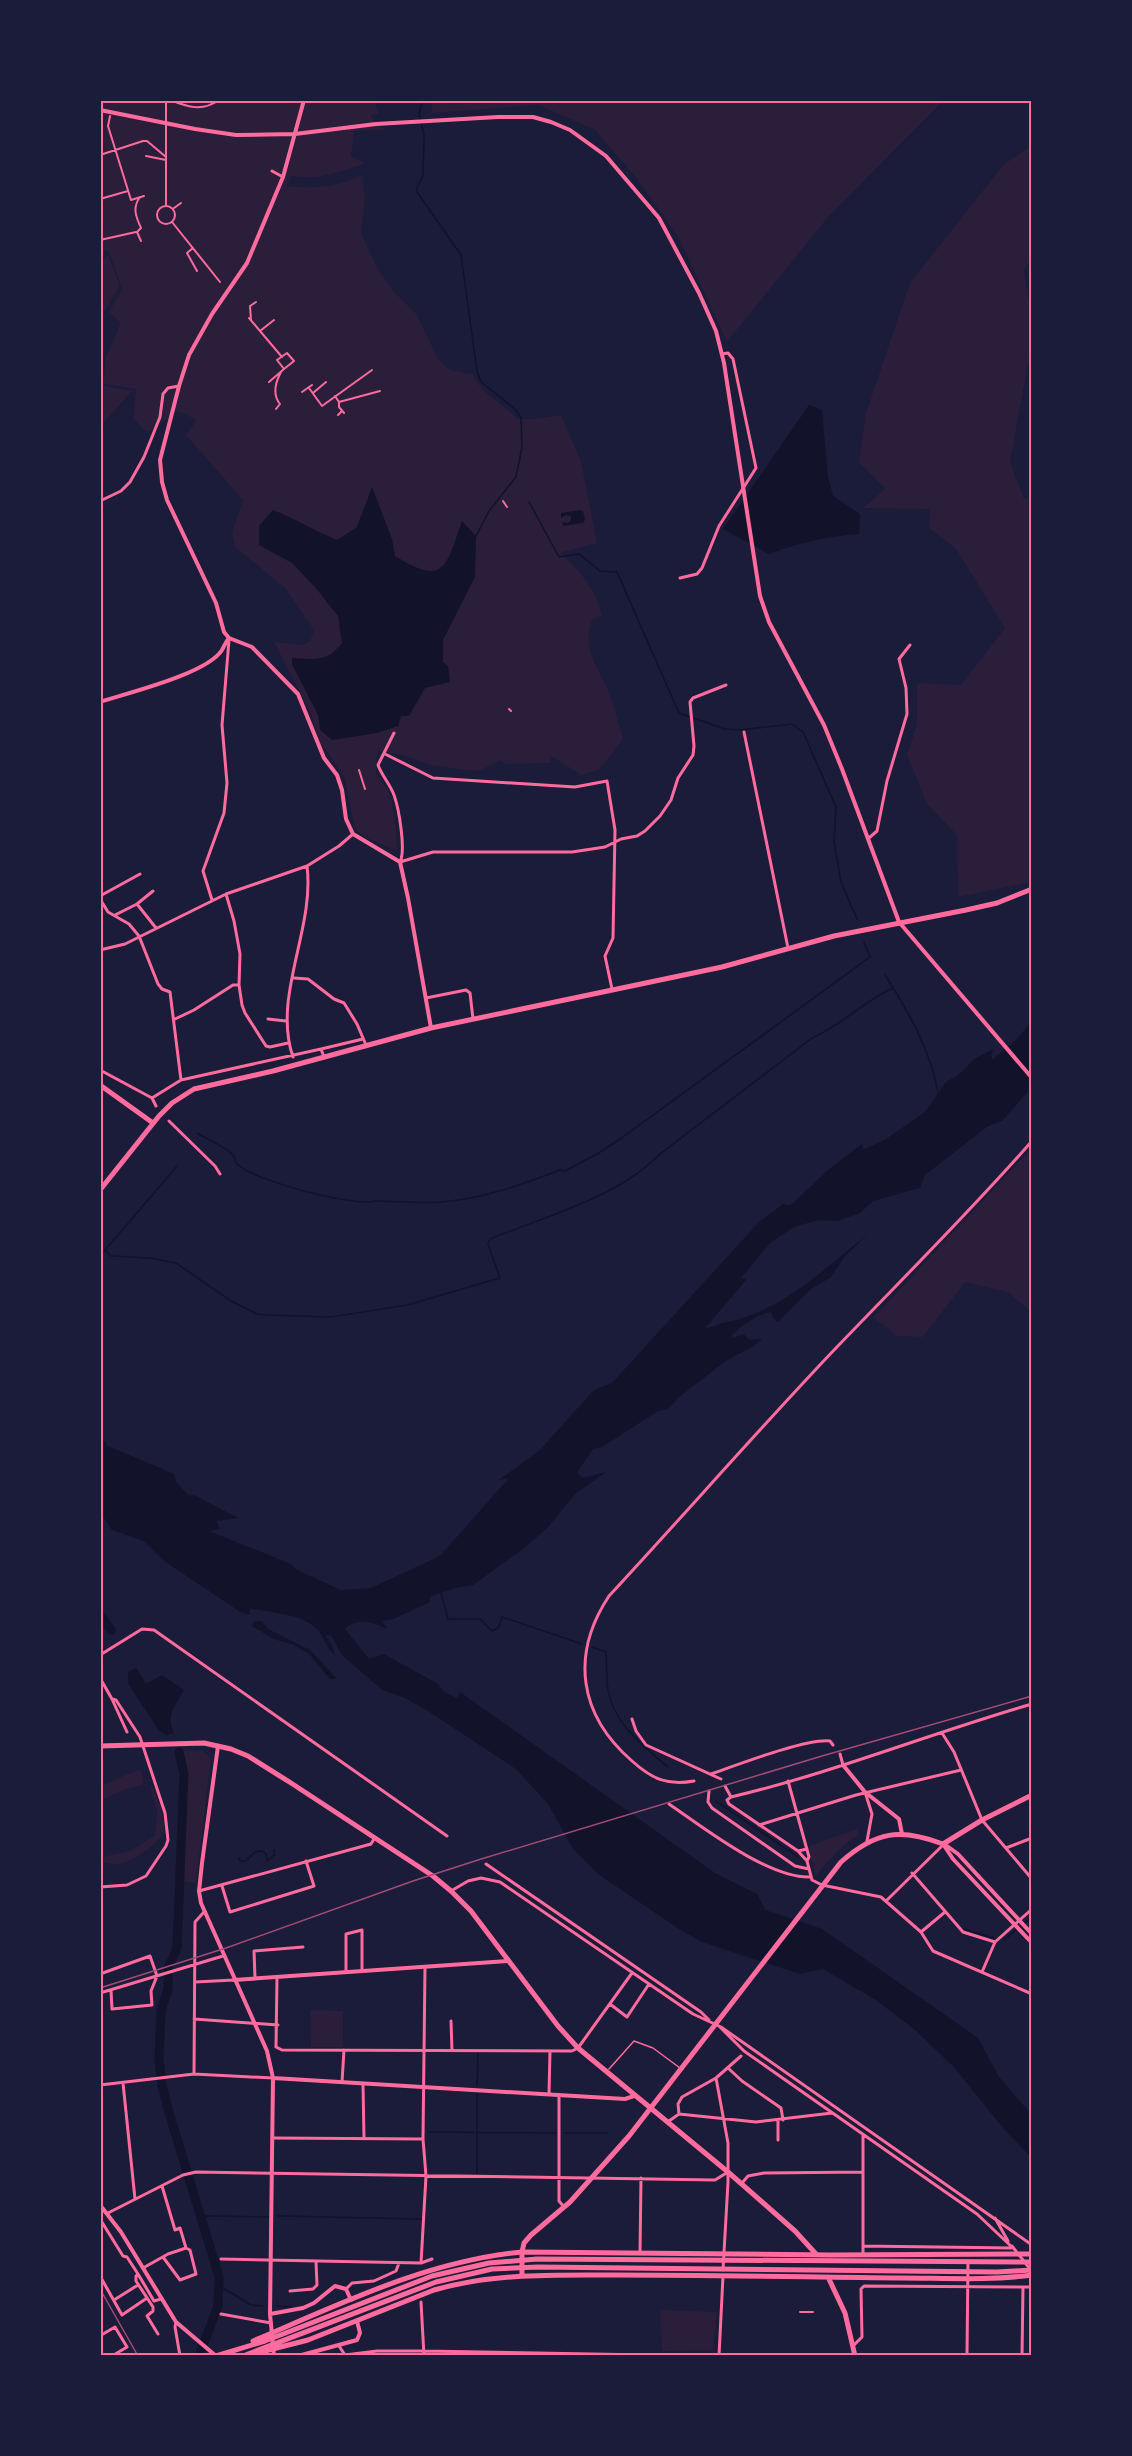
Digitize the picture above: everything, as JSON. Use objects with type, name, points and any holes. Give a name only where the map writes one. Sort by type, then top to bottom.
[{"type":"main road","points":[[100,1190],[172,1102],[194,1089],[431,1028],[722,967],[834,936],[997,903],[1032,889]]},
{"type":"main road","points":[[100,1085],[153,1123]]},
{"type":"main road","points":[[100,1746],[204,1743],[248,1756],[375,1838],[451,1891],[471,1911],[558,2026],[578,2048],[728,2172],[795,2231],[816,2254],[839,2298],[854,2344],[855,2355]]},
{"type":"main road","points":[[522,2275],[524,2243],[564,2207],[651,2109],[841,1862],[867,1841],[891,1834],[929,1839],[943,1844],[982,1820],[1032,1795]]},
{"type":"main road","points":[[216,2355],[265,2338],[351,2300],[454,2263],[522,2252],[640,2255],[961,2256],[1032,2254]]},
{"type":"main road","points":[[282,2331],[411,2283],[461,2268],[537,2259],[1032,2262]]},
{"type":"main road","points":[[244,2355],[283,2344],[413,2290],[492,2269],[538,2266],[988,2272],[1032,2270]]},
{"type":"main road","points":[[283,2344],[357,2320],[416,2296],[454,2284],[522,2275],[723,2275],[828,2278],[962,2278],[1032,2275]]},
{"type":"street","points":[[166,205],[165,108],[168,100],[189,107],[202,108],[219,100]]},
{"type":"street","points":[[304,100],[283,177],[247,263],[212,314],[189,354],[160,460],[162,482],[167,500],[216,603],[224,632],[229,638],[252,647],[297,694],[324,758],[337,775],[342,790],[346,819],[353,834],[400,862],[433,852],[572,852],[595,849],[645,831],[660,816],[671,800],[678,778],[693,755],[690,702],[693,698],[726,685]]},
{"type":"street","points":[[100,110],[236,135],[295,134],[376,124],[533,117],[570,130],[598,149],[659,218],[699,293],[716,331],[722,354],[757,580],[769,622],[824,725],[869,838],[899,922],[916,945],[1032,1077]]},
{"type":"street","points":[[100,240],[137,232],[141,228],[135,212],[136,202],[142,197],[131,200],[108,126],[110,116]]},
{"type":"street","points":[[100,155],[147,141],[166,159]]},
{"type":"street","points":[[146,156],[166,159]]},
{"type":"street","points":[[272,171],[283,177]]},
{"type":"street","points":[[100,199],[128,191]]},
{"type":"street","points":[[173,209],[181,203]]},
{"type":"street","points":[[166,205],[173,209],[175,215],[172,222]]},
{"type":"street","points":[[166,205],[158,209],[156,216],[162,223],[172,222]]},
{"type":"street","points":[[172,222],[220,282]]},
{"type":"street","points":[[137,232],[141,241]]},
{"type":"street","points":[[193,248],[186,253],[197,271]]},
{"type":"street","points":[[256,302],[250,306],[250,319],[282,357]]},
{"type":"street","points":[[260,331],[274,320]]},
{"type":"street","points":[[269,382],[294,362],[291,354],[287,353],[277,360],[284,369]]},
{"type":"street","points":[[680,578],[697,574],[702,568],[719,526],[756,468],[733,359],[728,353],[722,354]]},
{"type":"street","points":[[309,387],[322,406],[372,370]]},
{"type":"street","points":[[276,409],[280,404],[275,388],[280,372]]},
{"type":"street","points":[[313,393],[326,382]]},
{"type":"street","points":[[302,392],[312,385]]},
{"type":"street","points":[[100,501],[122,492],[130,482],[144,457],[160,417],[163,394],[168,388],[179,386]]},
{"type":"street","points":[[339,402],[380,391]]},
{"type":"street","points":[[335,396],[343,412],[338,415]]},
{"type":"street","points":[[503,501],[507,507]]},
{"type":"street","points":[[100,702],[160,684],[186,673],[219,653],[229,638]]},
{"type":"street","points":[[212,900],[203,871],[224,813],[227,783],[222,725],[229,638]]},
{"type":"street","points":[[869,838],[877,831],[887,781],[905,723],[906,688],[899,659],[910,645]]},
{"type":"street","points":[[744,732],[788,950]]},
{"type":"street","points":[[394,733],[378,765],[382,776],[394,793],[399,812],[403,856],[400,862],[431,1028]]},
{"type":"street","points":[[385,754],[433,778],[575,787],[607,781],[615,822],[613,938],[605,956],[612,991]]},
{"type":"street","points":[[359,770],[365,789]]},
{"type":"street","points":[[100,950],[119,946],[226,894],[308,866],[353,834]]},
{"type":"street","points":[[293,1057],[288,1043],[286,1021],[307,909],[310,883],[308,866]]},
{"type":"street","points":[[140,874],[100,898],[108,912],[129,924],[139,936],[158,984],[162,989],[170,992],[181,1080]]},
{"type":"street","points":[[114,916],[137,904],[153,891]]},
{"type":"street","points":[[226,894],[240,954],[239,985],[245,1013],[266,1046],[288,1043]]},
{"type":"street","points":[[137,904],[156,928]]},
{"type":"street","points":[[294,978],[308,979],[334,999],[344,1003],[366,1046]]},
{"type":"street","points":[[175,1018],[194,1010],[232,985],[239,985]]},
{"type":"street","points":[[426,998],[466,990],[470,993],[473,1019]]},
{"type":"street","points":[[268,1019],[286,1021]]},
{"type":"street","points":[[152,1098],[181,1080],[293,1057],[364,1039]]},
{"type":"street","points":[[321,1049],[324,1057]]},
{"type":"street","points":[[100,1070],[152,1098],[156,1106]]},
{"type":"street","points":[[169,1120],[215,1166],[220,1174]]},
{"type":"street","points":[[694,1781],[677,1785],[645,1773],[608,1738],[597,1719],[586,1683],[585,1663],[591,1628],[598,1612],[609,1596],[751,1439],[985,1195],[1031,1143]]},
{"type":"street","points":[[100,1655],[142,1629],[154,1630],[447,1836]]},
{"type":"street","points":[[100,1678],[127,1732]]},
{"type":"street","points":[[100,1887],[127,1885],[146,1876],[168,1840],[165,1813],[142,1744],[116,1700],[112,1699]]},
{"type":"street","points":[[807,1861],[798,1851],[728,1803],[728,1800],[731,1797],[843,1765],[942,1733],[956,1726],[1032,1704]]},
{"type":"street","points":[[632,1719],[636,1731],[646,1745],[721,1779]]},
{"type":"street","points":[[942,1733],[961,1770],[982,1820],[1032,1879]]},
{"type":"street","points":[[711,1774],[804,1744],[822,1740],[830,1741],[833,1745]]},
{"type":"street","points":[[218,1746],[200,1891],[204,1912],[267,2051],[273,2078],[270,2324],[274,2355]]},
{"type":"street","points":[[840,1754],[843,1765],[865,1792],[899,1819],[902,1834]]},
{"type":"street","points":[[759,1825],[865,1792],[961,1770]]},
{"type":"street","points":[[788,1781],[807,1849],[807,1861],[812,1880],[820,1887],[867,1893],[886,1901],[921,1932],[933,1951],[1032,1994]]},
{"type":"street","points":[[726,1786],[731,1797]]},
{"type":"street","points":[[709,1791],[708,1802],[712,1808],[795,1866],[809,1869]]},
{"type":"street","points":[[865,1792],[872,1814],[867,1841]]},
{"type":"street","points":[[669,1804],[753,1859],[798,1877],[811,1876]]},
{"type":"street","points":[[200,1891],[371,1844],[375,1838]]},
{"type":"street","points":[[1006,1848],[1032,1838]]},
{"type":"street","points":[[886,1901],[943,1844]]},
{"type":"street","points":[[943,1844],[958,1854],[1032,1934]]},
{"type":"street","points":[[943,1844],[953,1859],[1032,1943]]},
{"type":"street","points":[[798,1851],[807,1849]]},
{"type":"street","points":[[222,1886],[230,1912],[314,1886],[306,1861]]},
{"type":"street","points":[[486,1864],[702,2012],[1032,2245]]},
{"type":"street","points":[[912,1873],[963,1932],[995,1942]]},
{"type":"street","points":[[451,1891],[468,1881],[481,1878],[500,1882],[693,2014],[716,2022],[744,2051],[977,2214],[1013,2248],[1032,2270]]},
{"type":"street","points":[[981,1972],[995,1942],[1032,1909]]},
{"type":"street","points":[[194,2074],[195,1922],[204,1912]]},
{"type":"street","points":[[921,1932],[945,1912]]},
{"type":"street","points":[[346,1972],[346,1934],[362,1930],[362,1971]]},
{"type":"street","points":[[255,1978],[254,1952],[303,1947]]},
{"type":"street","points":[[100,1974],[150,1956],[157,1976],[151,1991],[152,2005],[112,2009],[111,1989]]},
{"type":"street","points":[[100,1993],[223,1956]]},
{"type":"street","points":[[195,1982],[509,1960]]},
{"type":"street","points":[[421,2263],[426,2176],[423,2139],[425,1967]]},
{"type":"street","points":[[276,2047],[282,2050],[572,2051],[578,2048],[632,1972]]},
{"type":"street","points":[[276,2047],[278,1977]]},
{"type":"street","points":[[609,2004],[627,2017],[650,1984]]},
{"type":"street","points":[[194,2019],[278,2025]]},
{"type":"street","points":[[451,2021],[452,2050]]},
{"type":"street","points":[[267,2051],[276,2047]]},
{"type":"street","points":[[342,2082],[344,2050]]},
{"type":"street","points":[[549,2095],[550,2051]]},
{"type":"street","points":[[679,2114],[678,2104],[682,2097],[716,2078],[741,2056]]},
{"type":"street","points":[[728,2068],[742,2081],[781,2108],[778,2140]]},
{"type":"street","points":[[100,2085],[194,2074],[559,2096],[625,2099],[634,2096]]},
{"type":"street","points":[[716,2078],[728,2143],[719,2355]]},
{"type":"street","points":[[123,2083],[135,2199]]},
{"type":"street","points":[[363,2084],[364,2139]]},
{"type":"street","points":[[559,2096],[559,2201],[564,2207]]},
{"type":"street","points":[[668,2122],[674,2115],[679,2114],[756,2122],[834,2113]]},
{"type":"street","points":[[863,2134],[863,2254]]},
{"type":"street","points":[[273,2138],[423,2139]]},
{"type":"street","points":[[108,2213],[192,2172],[593,2176],[715,2180],[728,2172]]},
{"type":"street","points":[[741,2184],[748,2176],[764,2173],[863,2172]]},
{"type":"street","points":[[640,2255],[641,2178]]},
{"type":"street","points":[[162,2186],[175,2230],[180,2228],[186,2248],[190,2250],[196,2272],[193,2276],[180,2280],[163,2257]]},
{"type":"street","points":[[100,2205],[108,2213],[176,2322],[216,2355]]},
{"type":"street","points":[[994,2216],[1013,2248]]},
{"type":"street","points":[[100,2219],[154,2301],[161,2299]]},
{"type":"street","points":[[863,2246],[1013,2248]]},
{"type":"street","points":[[967,2355],[968,2247]]},
{"type":"street","points":[[143,2268],[186,2248]]},
{"type":"street","points":[[221,2259],[399,2263],[421,2263],[432,2259]]},
{"type":"street","points":[[290,2291],[313,2289],[316,2285],[316,2262]]},
{"type":"street","points":[[346,2289],[352,2283],[374,2281],[396,2271],[399,2263]]},
{"type":"street","points":[[138,2274],[135,2278],[153,2309],[147,2316],[158,2334]]},
{"type":"street","points":[[100,2276],[122,2315],[147,2298]]},
{"type":"street","points":[[114,2300],[138,2284]]},
{"type":"street","points":[[270,2314],[303,2308],[314,2303],[335,2286],[346,2289]]},
{"type":"street","points":[[854,2344],[862,2337],[861,2289],[864,2286],[1032,2287]]},
{"type":"street","points":[[1022,2355],[1023,2287]]},
{"type":"street","points":[[346,2289],[351,2300]]},
{"type":"street","points":[[421,2302],[424,2353]]},
{"type":"street","points":[[800,2312],[813,2312]]},
{"type":"street","points":[[220,2314],[270,2324]]},
{"type":"street","points":[[298,2355],[354,2342],[359,2337],[357,2320]]},
{"type":"street","points":[[176,2322],[180,2355]]},
{"type":"street","points":[[101,2333],[116,2327],[127,2347],[112,2355]]},
{"type":"street","points":[[339,2346],[345,2355],[377,2351],[704,2355]]},
{"type":"street","points":[[792,2355],[863,2355]]},
{"type":"lane","points":[[606,2072],[634,2041],[652,2048],[682,2069]]},
{"type":"shaded area","points":[[433,100],[943,101],[828,217],[727,342],[679,238],[634,175],[595,130],[539,105],[431,113]]},
{"type":"shaded area","points":[[100,101],[374,101],[379,114],[371,115],[376,124],[387,130],[354,131],[351,156],[365,163],[318,177],[292,175],[287,186],[325,186],[362,175],[365,197],[361,234],[378,269],[394,292],[417,315],[438,359],[450,370],[473,374],[481,387],[517,419],[561,415],[581,461],[597,543],[560,553],[586,581],[600,606],[602,615],[592,620],[589,629],[589,647],[612,700],[623,739],[599,770],[581,775],[551,756],[550,763],[506,764],[501,760],[479,771],[466,770],[431,765],[402,755],[378,751],[376,768],[391,799],[397,851],[355,830],[345,780],[321,744],[309,709],[274,642],[303,645],[310,641],[314,630],[285,588],[235,547],[232,533],[243,500],[186,435],[197,420],[177,411],[147,433],[133,418],[136,389],[101,383],[105,373],[105,359],[121,323],[109,312],[122,289],[109,251],[101,250]]},
{"type":"shaded area","points":[[1031,146],[1031,258],[1024,271],[1031,315],[1031,348],[1010,462],[1024,499],[1031,498],[1031,882],[958,897],[957,835],[927,804],[907,755],[917,724],[917,683],[961,685],[1005,628],[956,549],[929,528],[930,509],[863,508],[885,489],[859,462],[866,413],[910,283],[1004,164]]},
{"type":"shaded area","points":[[108,255],[120,286],[106,309],[101,311],[101,262]]},
{"type":"shaded area","points":[[100,385],[132,391],[101,426]]},
{"type":"shaded area","points":[[809,405],[822,410],[828,478],[833,496],[860,514],[859,534],[813,541],[769,554],[723,529]]},
{"type":"shaded area","points":[[372,487],[392,539],[395,556],[425,570],[434,571],[442,567],[452,550],[462,521],[476,536],[475,577],[443,640],[443,662],[448,666],[450,682],[425,688],[409,716],[401,716],[398,726],[377,733],[332,740],[320,730],[318,715],[292,664],[292,658],[320,658],[331,654],[342,643],[338,616],[292,563],[259,545],[259,526],[273,510],[337,540],[357,527]]},
{"type":"shaded area","points":[[583,511],[585,520],[583,523],[563,526],[562,522],[568,523],[571,516],[566,515],[561,518],[561,513]]},
{"type":"shaded area","points":[[1031,1022],[1031,1088],[1002,1121],[988,1126],[925,1175],[920,1188],[873,1201],[860,1213],[838,1221],[818,1220],[794,1227],[770,1243],[741,1278],[747,1279],[705,1328],[743,1318],[782,1300],[868,1234],[844,1257],[831,1277],[811,1289],[778,1322],[773,1318],[771,1312],[765,1313],[749,1321],[731,1336],[733,1338],[744,1334],[749,1340],[762,1339],[754,1346],[727,1360],[679,1397],[668,1409],[658,1411],[602,1447],[593,1449],[577,1472],[582,1478],[606,1472],[575,1494],[548,1527],[523,1549],[473,1585],[455,1588],[430,1597],[430,1602],[393,1619],[382,1621],[387,1629],[376,1624],[359,1622],[345,1629],[369,1659],[384,1654],[438,1684],[444,1692],[457,1698],[460,1692],[715,1873],[757,1894],[765,1910],[822,1929],[978,2038],[999,2077],[1031,2114],[1031,2157],[1003,2128],[954,2067],[914,2029],[876,2000],[823,1969],[800,1974],[702,1942],[679,1929],[598,1874],[573,1849],[548,1804],[516,1769],[425,1709],[403,1697],[382,1690],[342,1655],[331,1635],[325,1635],[335,1655],[320,1632],[303,1620],[285,1614],[250,1608],[250,1615],[242,1613],[164,1561],[144,1541],[112,1530],[101,1517],[100,1434],[108,1446],[174,1474],[176,1482],[189,1496],[194,1495],[238,1518],[216,1521],[220,1529],[209,1531],[291,1564],[297,1570],[341,1590],[371,1588],[440,1556],[509,1478],[499,1480],[539,1451],[594,1390],[612,1383],[759,1222],[783,1204],[790,1206],[828,1170],[862,1144],[863,1150],[886,1139],[925,1112],[946,1082],[957,1076],[974,1059],[994,1049],[991,1055],[992,1060],[1017,1039]]},
{"type":"shaded area","points":[[1031,1149],[1031,1312],[1008,1292],[965,1282],[923,1337],[895,1336],[890,1329],[873,1318]]},
{"type":"shaded area","points":[[254,1621],[262,1621],[268,1629],[310,1650],[337,1679],[330,1679],[309,1654],[294,1645],[274,1639],[252,1626]]},
{"type":"shaded area","points":[[136,1668],[146,1684],[162,1675],[184,1690],[171,1716],[171,1727],[174,1733],[167,1735],[159,1731],[128,1683],[128,1672]]},
{"type":"shaded area","points":[[183,1750],[203,1751],[211,1759],[196,1883],[184,1882],[187,1768]]},
{"type":"shaded area","points":[[141,1770],[144,1782],[142,1785],[101,1800],[101,1786]]},
{"type":"shaded area","points":[[152,1786],[161,1808],[165,1832],[151,1847],[125,1863],[101,1862],[101,1857],[130,1851],[155,1835],[157,1810],[150,1788]]},
{"type":"shaded area","points":[[857,1829],[859,1835],[841,1848],[815,1877],[809,1846]]},
{"type":"shaded area","points":[[310,2010],[343,2011],[343,2047],[311,2047]]},
{"type":"shaded area","points":[[660,2310],[717,2312],[713,2350],[662,2351]]},
{"type":"waterway","points":[[423,100],[419,113],[424,135],[423,176],[417,192],[461,255],[477,371],[481,382],[515,409],[521,418],[522,447],[516,477],[489,511],[475,538]]},
{"type":"waterway","points":[[529,502],[559,557],[579,554],[600,571],[617,572],[679,713],[725,729],[740,730],[792,724],[803,732],[836,807],[834,842],[841,882],[857,919]]},
{"type":"waterway","points":[[197,1133],[233,1155],[237,1164],[246,1170],[303,1191],[346,1200],[432,1203],[471,1198],[501,1190],[560,1170],[565,1171],[623,1137],[870,957],[864,942]]},
{"type":"waterway","points":[[885,975],[924,1046],[938,1093]]},
{"type":"waterway","points":[[105,1250],[111,1256],[150,1258],[176,1263],[231,1301],[257,1314],[266,1315],[331,1317],[407,1305],[500,1278],[488,1244],[490,1239],[580,1204],[623,1183],[812,1038],[893,988]]},
{"type":"waterway","points":[[100,1256],[177,1166]]},
{"type":"waterway","points":[[441,1593],[448,1619],[480,1619],[492,1631],[499,1627],[502,1617],[582,1644]]},
{"type":"waterway","points":[[100,1615],[111,1630]]},
{"type":"waterway","points":[[592,1647],[606,1652],[608,1690],[611,1702],[623,1724],[668,1767]]},
{"type":"waterway","points":[[179,1752],[184,1774],[177,1948],[168,1968],[168,1989],[161,2010],[159,2059],[168,2109],[219,2277],[218,2306],[199,2356]]},
{"type":"waterway","points":[[716,1801],[798,1857]]},
{"type":"waterway","points":[[239,1858],[240,1861],[246,1861],[255,1852],[262,1851],[266,1854],[267,1861],[274,1855],[274,1850]]},
{"type":"waterway","points":[[1004,1940],[1032,1917]]},
{"type":"waterway","points":[[964,1929],[996,1939]]},
{"type":"waterway","points":[[477,2086],[478,2054]]},
{"type":"waterway","points":[[477,2093],[477,2174]]},
{"type":"waterway","points":[[428,2132],[558,2133]]},
{"type":"waterway","points":[[565,2133],[608,2133]]},
{"type":"waterway","points":[[201,2216],[269,2217]]},
{"type":"waterway","points":[[278,2216],[422,2219]]},
{"type":"waterway","points":[[220,2286],[251,2305],[263,2306]]},
{"type":"waterway","points":[[277,2306],[291,2307]]},
{"type":"railway","points":[[100,1988],[226,1948],[478,1860],[822,1756],[1032,1696]]},
{"type":"railway","points":[[100,2289],[138,2356]]}]
